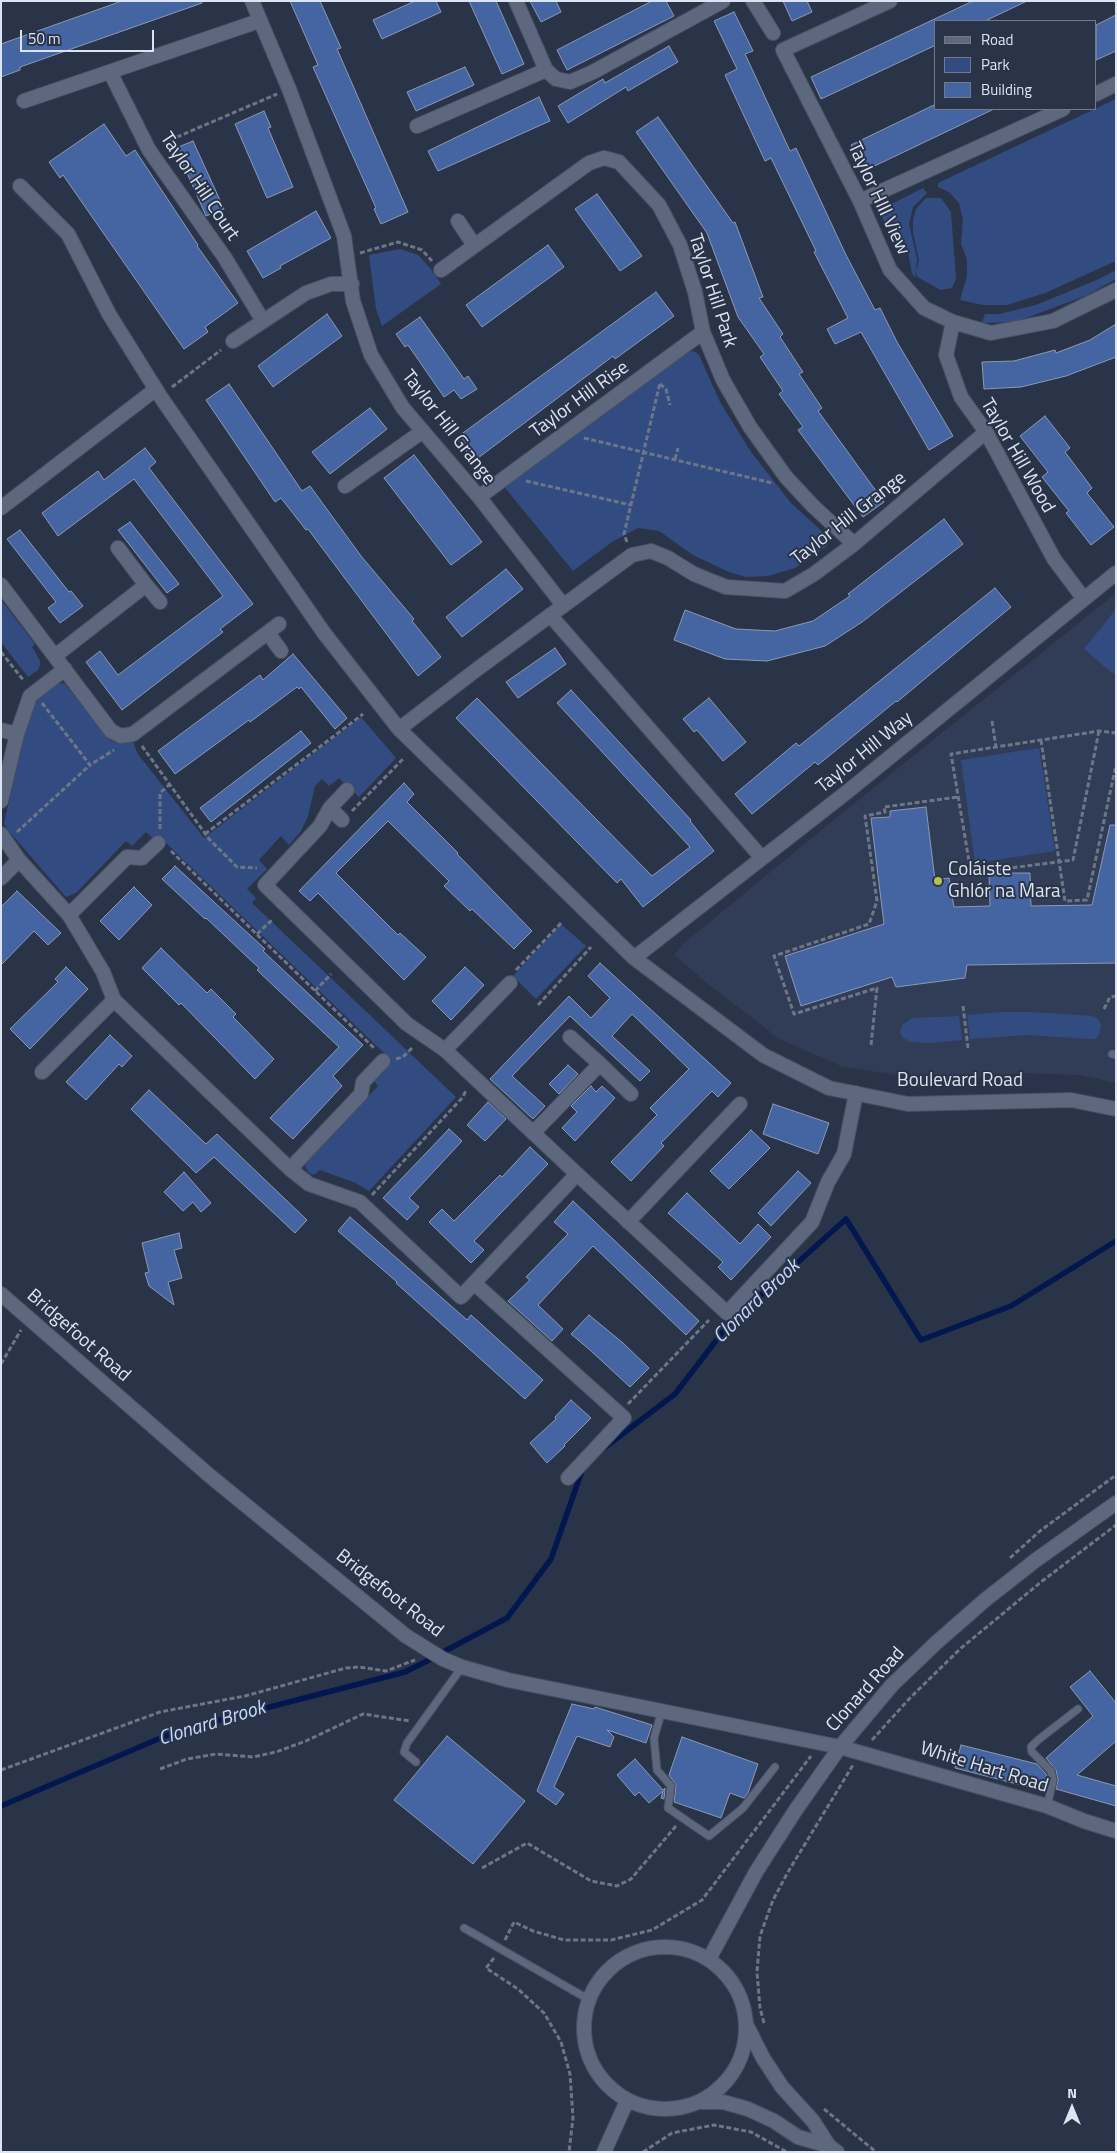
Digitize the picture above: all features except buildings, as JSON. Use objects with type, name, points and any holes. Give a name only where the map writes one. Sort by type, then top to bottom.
[{"type":"street","name":"Taylor Hill Grange","points":[[252,1],[289,89],[344,236],[353,301],[371,356],[403,408],[479,497],[563,605]]},
{"type":"street","points":[[516,1],[546,70],[556,79],[570,82],[593,72],[723,1]]},
{"type":"street","points":[[753,1],[773,33]]},
{"type":"street","name":"Taylor HIll View","points":[[890,1],[783,50],[860,201],[890,270],[924,308],[953,322],[991,334],[1053,321],[1116,290]]},
{"type":"street","points":[[24,101],[259,21]]},
{"type":"street","points":[[417,126],[546,70]]},
{"type":"street","name":"Taylor Hill Court","points":[[110,72],[150,150],[225,258],[263,321]]},
{"type":"street","points":[[1097,94],[1116,84]]},
{"type":"street","points":[[860,201],[1061,110]]},
{"type":"street","name":"Taylor Hill Park","points":[[441,270],[589,163],[604,158],[619,162],[659,205],[680,245],[696,292],[703,332],[723,380],[750,428],[786,477],[813,506],[854,544]]},
{"type":"street","name":"Boulevard Road","points":[[20,186],[68,234],[109,314],[158,392],[324,633],[400,729],[634,958],[763,1055],[829,1088],[908,1104],[1071,1100],[1116,1109]]},
{"type":"street","points":[[458,221],[474,245]]},
{"type":"street","points":[[233,341],[306,293],[331,284],[352,284]]},
{"type":"street","name":"Taylor Hill Wood","points":[[953,322],[946,355],[961,397],[986,432],[1054,559],[1084,600]]},
{"type":"street","name":"Taylor Hill Rise","points":[[479,497],[703,332]]},
{"type":"street","points":[[1,508],[158,392]]},
{"type":"street","points":[[345,486],[423,431]]},
{"type":"street","name":"Taylor Hill Grange","points":[[632,554],[650,551],[668,558],[694,574],[726,587],[785,590],[814,574],[854,544],[986,432]]},
{"type":"street","points":[[118,548],[160,602]]},
{"type":"street","points":[[400,729],[632,554]]},
{"type":"street","name":"Taylor Hill Way","points":[[634,958],[847,792],[1116,573]]},
{"type":"street","points":[[1,585],[115,734],[121,736],[133,734],[273,629],[282,651]]},
{"type":"street","points":[[55,656],[146,586]]},
{"type":"street","points":[[550,615],[762,858]]},
{"type":"street","points":[[1,801],[26,704],[34,692],[64,669]]},
{"type":"street","points":[[1,730],[18,734]]},
{"type":"street","points":[[347,790],[330,808],[320,826],[265,885],[407,1024],[445,1050],[727,1313],[812,1222],[828,1182],[844,1154],[856,1093]]},
{"type":"street","points":[[330,808],[342,820]]},
{"type":"street","points":[[4,838],[19,860],[70,914],[103,972],[114,1000],[290,1170],[309,1184],[360,1202],[461,1297],[577,1174]]},
{"type":"street","points":[[70,914],[127,857],[142,858],[162,841]]},
{"type":"street","points":[[1,878],[19,860]]},
{"type":"street","points":[[445,1050],[512,977]]},
{"type":"street","points":[[42,1072],[114,1000]]},
{"type":"street","points":[[570,1037],[631,1094]]},
{"type":"street","points":[[290,1170],[361,1094],[363,1082],[385,1059]]},
{"type":"street","points":[[533,1133],[600,1064]]},
{"type":"street","points":[[628,1222],[740,1104]]},
{"type":"street","points":[[474,1283],[624,1418],[568,1478]]},
{"type":"street","name":"Bridgefoot Road","points":[[1,1294],[210,1476],[406,1636],[443,1659],[462,1667],[508,1680],[840,1747]]},
{"type":"street","name":"Clonard Road","points":[[709,1959],[756,1872],[795,1812],[840,1747],[892,1685],[937,1642],[1036,1560],[1116,1503]]},
{"type":"street","name":"White Hart Road","points":[[840,1747],[1047,1806],[1116,1831]]},
{"type":"street","points":[[663,1946],[687,1950],[709,1959],[724,1972],[736,1988],[744,2006],[747,2026],[745,2045],[739,2064],[716,2093],[701,2102],[676,2110],[651,2109],[627,2101],[608,2087],[593,2068],[584,2046],[583,2022],[588,1999],[600,1978],[618,1961],[639,1951],[663,1946]]},
{"type":"street","points":[[747,2026],[763,2058],[782,2087],[813,2121],[833,2149]]},
{"type":"street","points":[[604,2152],[627,2101]]},
{"type":"street","points":[[701,2102],[723,2102],[748,2109],[774,2121],[798,2137],[833,2149]]},
{"type":"lane","points":[[416,1762],[404,1752],[407,1743],[462,1667]]},
{"type":"lane","points":[[1047,1806],[1053,1782],[1052,1771],[1032,1752],[1031,1747],[1078,1709]]},
{"type":"lane","points":[[662,1710],[654,1738],[657,1770],[671,1786],[668,1808],[709,1836],[743,1808],[776,1767]]},
{"type":"lane","points":[[464,1928],[588,1999]]},
{"type":"path","points":[[150,150],[289,89]]},
{"type":"path","points":[[348,256],[398,242],[422,250],[441,270]]},
{"type":"path","points":[[158,392],[233,341]]},
{"type":"path","points":[[632,554],[624,534],[660,384],[663,370],[661,364]]},
{"type":"path","points":[[660,384],[666,389],[670,405]]},
{"type":"path","points":[[566,433],[777,484],[786,477]]},
{"type":"path","points":[[675,459],[678,448]]},
{"type":"path","points":[[507,476],[630,505]]},
{"type":"path","points":[[1,652],[90,765]]},
{"type":"path","points":[[205,834],[363,714]]},
{"type":"path","points":[[992,721],[996,747]]},
{"type":"path","points":[[1099,731],[1073,860],[971,873],[951,754],[1099,731],[1116,733]]},
{"type":"path","points":[[133,734],[205,834],[237,867],[256,868]]},
{"type":"path","points":[[1041,740],[1065,900],[1087,900],[1116,765]]},
{"type":"path","points":[[135,749],[144,748]]},
{"type":"path","points":[[4,838],[90,765],[114,750],[120,750]]},
{"type":"path","points":[[342,820],[403,760]]},
{"type":"path","points":[[170,784],[160,793],[162,841],[385,1059],[403,1057],[425,1036]]},
{"type":"path","points":[[871,1045],[877,988],[794,1014],[774,956],[869,924],[877,900],[865,816],[885,812],[884,807],[958,797]]},
{"type":"path","points":[[257,934],[272,920]]},
{"type":"path","points":[[512,977],[562,922]]},
{"type":"path","points":[[538,1005],[591,947]]},
{"type":"path","points":[[314,991],[331,974]]},
{"type":"path","points":[[1104,1009],[1110,997],[1116,996]]},
{"type":"path","points":[[963,1006],[968,1048]]},
{"type":"path","points":[[370,1197],[466,1094],[466,1081],[472,1076]]},
{"type":"path","points":[[1,1364],[16,1337],[31,1319]]},
{"type":"path","points":[[619,1413],[710,1320]]},
{"type":"path","points":[[872,1740],[909,1699],[960,1649],[1041,1582],[1116,1525]]},
{"type":"path","points":[[1,1770],[160,1712],[245,1696],[346,1668],[386,1671],[410,1663],[431,1650]]},
{"type":"path","points":[[160,1769],[187,1759],[216,1754],[253,1757],[276,1752],[306,1741],[363,1714],[420,1723]]},
{"type":"path","points":[[765,2025],[760,2008],[757,1972],[760,1936],[773,1900],[788,1872],[854,1763]]},
{"type":"path","points":[[482,1868],[527,1843],[591,1881],[617,1886],[631,1879],[682,1818]]},
{"type":"path","points":[[500,1949],[486,1968],[518,1988],[544,2013],[561,2042],[570,2074],[573,2118],[569,2152]]},
{"type":"path","points":[[821,2106],[876,2152]]},
{"type":"path","points":[[643,2152],[672,2133],[714,2125],[751,2132],[787,2152]]},
{"type":"shaded area","name":"Coláiste Ghlór na Mara","points":[[1116,593],[1116,1083],[1079,1075],[1019,1073],[967,1079],[920,1079],[841,1066],[781,1040],[714,989],[674,955],[683,944],[836,818]]},
{"type":"green space","points":[[1116,99],[1116,261],[1045,293],[1007,305],[983,305],[960,300],[967,276],[967,259],[961,244],[963,220],[959,203],[949,192],[938,187],[938,183],[1093,110],[1097,110],[1097,108]]},
{"type":"green space","points":[[923,188],[927,193],[913,207],[909,224],[917,259],[915,278],[912,273],[908,252],[883,220],[882,212],[886,207]]},
{"type":"green space","points":[[926,198],[941,198],[951,212],[956,279],[952,288],[941,290],[917,277],[916,271],[919,261],[913,232],[913,220],[916,209]]},
{"type":"green space","points":[[400,249],[418,255],[441,284],[382,326],[376,309],[369,255]]},
{"type":"green space","points":[[1116,270],[1116,279],[1085,296],[1015,322],[982,323],[985,314],[999,314],[1036,305]]},
{"type":"green space","points":[[694,351],[699,355],[720,402],[751,452],[791,503],[826,535],[829,540],[827,546],[795,568],[768,576],[746,577],[729,572],[693,555],[659,531],[638,528],[612,542],[573,571],[502,484],[688,352]]},
{"type":"green space","points":[[1,600],[35,644],[32,647],[40,661],[40,665],[38,670],[28,677],[1,642]]},
{"type":"green space","points":[[1116,609],[1116,676],[1084,649]]},
{"type":"green space","points":[[56,684],[65,684],[111,741],[118,743],[133,741],[137,753],[204,838],[361,717],[396,758],[359,797],[339,778],[329,786],[322,779],[315,786],[308,816],[301,831],[289,845],[281,836],[259,860],[267,869],[247,889],[256,898],[252,903],[456,1097],[369,1191],[356,1183],[320,1170],[314,1175],[309,1173],[305,1166],[308,1160],[378,1086],[374,1081],[388,1066],[387,1056],[164,841],[154,839],[146,832],[132,846],[126,841],[76,893],[66,897],[7,829],[4,823],[32,704],[42,693]]},
{"type":"green space","points":[[1039,748],[1055,851],[975,863],[961,760]]},
{"type":"green space","points":[[561,924],[586,946],[536,999],[513,976]]},
{"type":"green space","points":[[1001,1012],[1092,1016],[1097,1018],[1101,1024],[1099,1035],[1095,1039],[1027,1035],[970,1039],[967,1015]]},
{"type":"green space","points":[[959,1016],[962,1040],[929,1043],[911,1042],[903,1038],[900,1032],[903,1024],[912,1018]]},
{"type":"waterway","name":"Clonard Brook","points":[[604,1448],[675,1394],[728,1325],[846,1219],[921,1340],[1011,1306],[1116,1241]]},
{"type":"waterway","name":"Clonard Brook","points":[[445,1651],[507,1618],[551,1559],[583,1468]]},
{"type":"waterway","name":"Clonard Brook","points":[[1,1806],[177,1731],[405,1672],[429,1660]]},
{"type":"place","name":"Coláiste Ghlór na Mara","points":[[938,881]]}]
